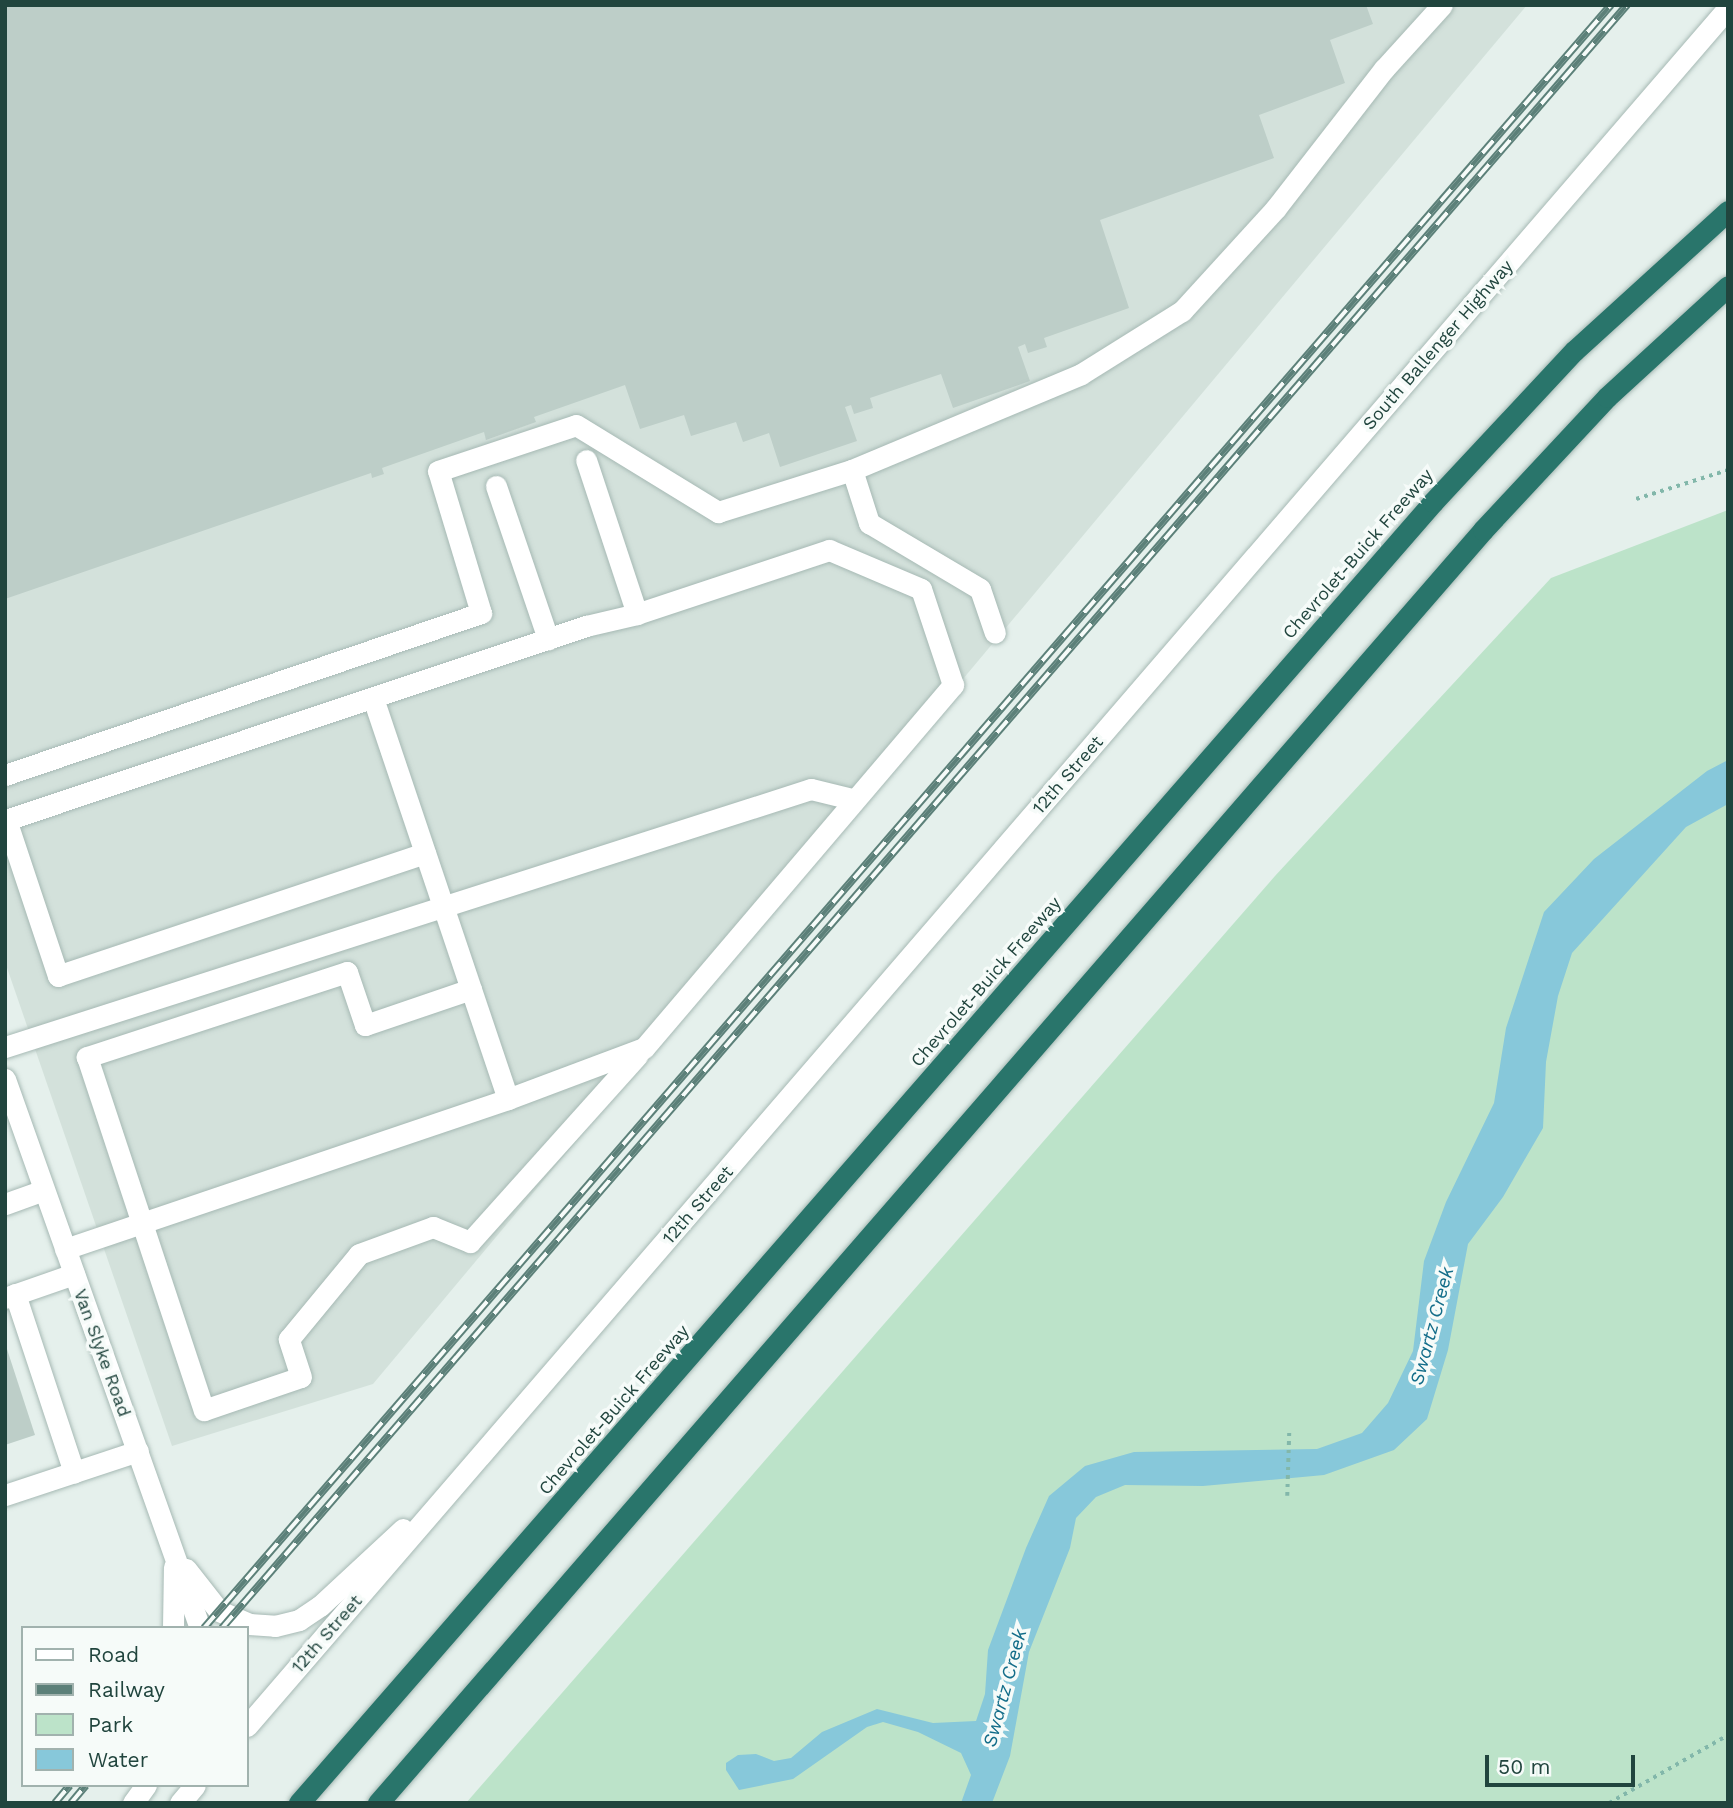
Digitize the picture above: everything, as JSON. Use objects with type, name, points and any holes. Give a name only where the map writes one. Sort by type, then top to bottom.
[{"type":"highway","name":"Chevrolet-Buick Freeway","points":[[299,1803],[1433,502],[1574,351],[1728,211]]},
{"type":"highway","points":[[378,1803],[1483,530],[1607,397],[1728,286]]},
{"type":"street","points":[[5,775],[481,613],[438,471],[576,425],[718,512],[852,470],[975,423],[1081,374],[1182,311],[1276,208],[1384,69],[1441,5]]},
{"type":"street","name":"South Ballenger Highway","points":[[1147,682],[1728,8]]},
{"type":"street","points":[[586,460],[637,614]]},
{"type":"street","points":[[852,470],[869,523],[980,589],[995,634]]},
{"type":"street","points":[[496,486],[548,639]]},
{"type":"street","points":[[425,853],[58,976],[6,820],[548,639],[637,614],[829,550],[920,589],[953,685],[852,799],[644,1048],[470,1242],[433,1227],[359,1254],[289,1339],[302,1377],[205,1410],[87,1057],[347,972],[365,1025],[471,989]]},
{"type":"street","name":"12th Street","points":[[248,1725],[492,1446],[1147,682]]},
{"type":"street","points":[[373,698],[508,1099]]},
{"type":"street","points":[[5,1047],[811,789],[852,799]]},
{"type":"street","points":[[65,1249],[508,1099],[644,1048]]},
{"type":"street","name":"Van Slyke Road","points":[[5,1079],[13,1127],[44,1190],[199,1626]]},
{"type":"street","points":[[5,1204],[44,1190]]},
{"type":"street","points":[[74,1274],[10,1296],[74,1472]]},
{"type":"street","points":[[174,1554],[219,1611],[231,1618],[275,1626],[299,1620],[320,1606],[492,1446]]},
{"type":"street","points":[[5,1495],[138,1451]]},
{"type":"street","points":[[173,1626],[174,1554]]},
{"type":"street","points":[[133,1803],[145,1787]]},
{"type":"street","points":[[180,1803],[193,1787]]},
{"type":"path","points":[[1636,499],[1728,470]]},
{"type":"path","points":[[1287,1496],[1289,1431]]},
{"type":"path","points":[[1609,1803],[1728,1735]]},
{"type":"shaded area","points":[[5,5],[1527,5],[373,1384],[172,1446],[5,962]]},
{"type":"green space","points":[[1728,510],[1728,1803],[466,1803],[1275,876],[1551,578]]},
{"type":"water","name":"Swartz Creek","points":[[1728,760],[1728,804],[1686,827],[1572,953],[1558,996],[1546,1062],[1543,1128],[1503,1197],[1468,1244],[1448,1350],[1427,1419],[1394,1450],[1324,1475],[1203,1486],[1125,1485],[1096,1497],[1076,1518],[1070,1548],[1029,1652],[1010,1756],[992,1803],[961,1803],[971,1775],[961,1753],[918,1732],[883,1722],[867,1727],[793,1779],[739,1790],[726,1770],[726,1763],[738,1755],[756,1754],[774,1761],[791,1758],[822,1732],[877,1709],[933,1723],[976,1721],[985,1694],[988,1650],[1026,1548],[1049,1496],[1085,1466],[1134,1452],[1317,1449],[1362,1433],[1388,1403],[1413,1351],[1424,1261],[1446,1202],[1494,1103],[1506,1028],[1544,912],[1594,859],[1707,771]]},
{"type":"building","points":[[5,5],[1366,5],[1373,24],[1330,40],[1345,83],[1259,115],[1274,158],[1100,220],[1129,308],[1044,338],[1047,347],[1028,353],[1025,344],[1018,347],[1030,381],[953,408],[941,374],[870,398],[873,408],[854,414],[851,405],[845,407],[857,441],[780,467],[769,433],[743,442],[736,422],[691,436],[684,415],[640,429],[625,385],[534,417],[536,422],[486,440],[484,432],[382,468],[384,474],[372,478],[371,473],[5,599]]},
{"type":"building","points":[[5,1343],[35,1435],[5,1445]]},
{"type":"railway","points":[[206,1626],[1611,5]]},
{"type":"railway","points":[[224,1626],[1627,5]]},
{"type":"railway","points":[[55,1803],[68,1787]]},
{"type":"railway","points":[[71,1803],[84,1787]]}]
